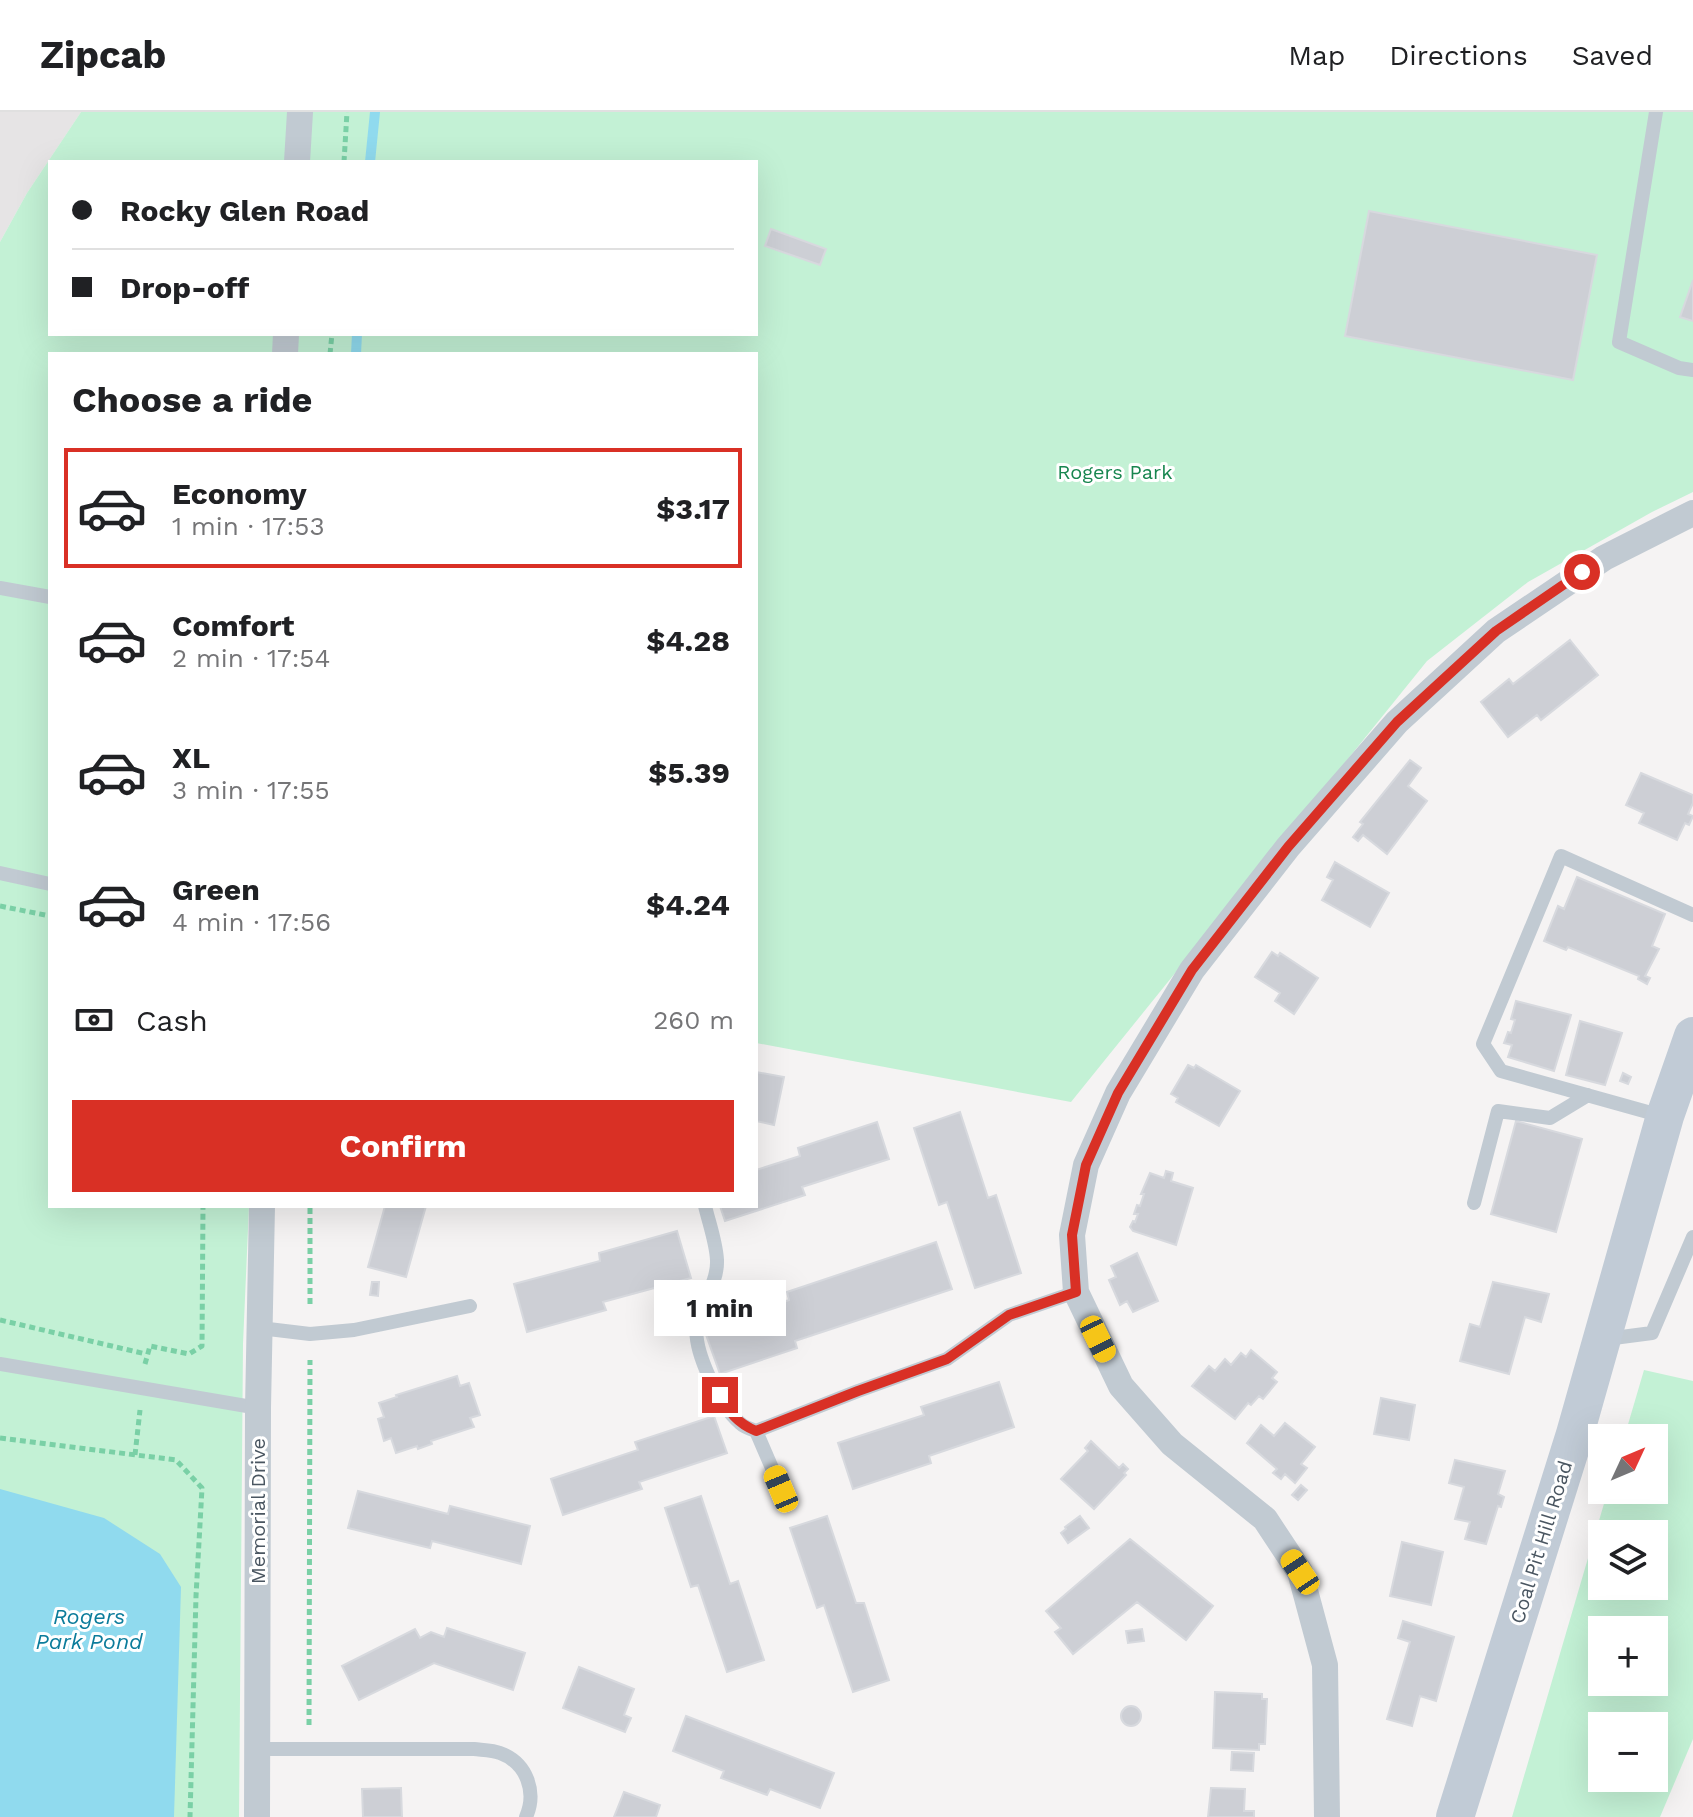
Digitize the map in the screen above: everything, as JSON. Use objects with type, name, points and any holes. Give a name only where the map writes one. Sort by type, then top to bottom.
[{"type":"street","points":[[297,160],[300,112]]},
{"type":"street","points":[[1327,1817],[1325,1665],[1300,1572],[1265,1519],[1172,1444],[1121,1386],[1076,1292],[1072,1235],[1086,1165],[1118,1093],[1192,970],[1288,847],[1397,722],[1496,631],[1604,558],[1693,513]]},
{"type":"street","name":"Coal Pit Hill Road","points":[[1455,1817],[1575,1434],[1665,1116],[1693,1036]]},
{"type":"street","name":"Memorial Drive","points":[[257,1817],[262,1208]]},
{"type":"lane","points":[[1656,112],[1619,342],[1679,368],[1693,370]]},
{"type":"lane","points":[[0,588],[48,597]]},
{"type":"lane","points":[[1665,1116],[1501,1071],[1483,1044],[1561,856],[1693,915]]},
{"type":"lane","points":[[0,873],[48,884]]},
{"type":"lane","points":[[1474,1203],[1498,1111],[1550,1118],[1588,1095]]},
{"type":"lane","points":[[705,1208],[717,1261],[696,1328],[696,1344],[729,1412],[742,1425],[756,1431],[781,1489]]},
{"type":"lane","points":[[1601,1340],[1652,1333],[1693,1237]]},
{"type":"lane","points":[[756,1431],[947,1359],[1009,1315],[1076,1292]]},
{"type":"lane","points":[[260,1328],[310,1334],[339,1331],[470,1306]]},
{"type":"lane","points":[[0,1364],[258,1408]]},
{"type":"lane","points":[[258,1749],[474,1749],[500,1752],[520,1766],[532,1789],[531,1806],[526,1817]]},
{"type":"path","points":[[344,160],[347,112]]},
{"type":"path","points":[[0,906],[48,916]]},
{"type":"path","points":[[0,1320],[146,1354],[150,1346],[189,1354],[202,1346],[203,1208]]},
{"type":"path","points":[[310,1208],[310,1304]]},
{"type":"path","points":[[309,1750],[310,1360]]},
{"type":"path","points":[[0,1438],[176,1460],[202,1488],[190,1817]]},
{"type":"shaded area","points":[[0,112],[81,112],[27,193],[0,242]]},
{"type":"green space","name":"Rogers Park","points":[[81,112],[1693,112],[1693,492],[1528,582],[1427,661],[1071,1102],[758,1043],[758,352],[48,352],[48,1208],[249,1208],[243,1344],[239,1817],[0,1817],[0,242],[48,162],[48,336],[758,336],[758,160],[49,160]]},
{"type":"green space","points":[[1644,1370],[1693,1381],[1693,1739],[1660,1817],[1512,1817],[1588,1558],[1588,1600],[1668,1600],[1668,1520],[1599,1520],[1604,1504],[1668,1504],[1668,1424],[1628,1424]]},
{"type":"water","name":"Rogers Park Pond","points":[[0,1489],[104,1518],[160,1554],[181,1587],[174,1817],[0,1817]]},
{"type":"building","points":[[1369,211],[1597,255],[1573,380],[1345,336]]},
{"type":"building","points":[[771,229],[826,249],[820,265],[765,246]]},
{"type":"building","points":[[1693,280],[1693,321],[1680,317]]},
{"type":"building","points":[[1570,640],[1598,675],[1541,720],[1537,715],[1508,737],[1481,702],[1509,679],[1513,684]]},
{"type":"building","points":[[1410,760],[1421,768],[1408,786],[1427,801],[1387,854],[1363,835],[1358,841],[1353,837],[1363,824],[1360,822]]},
{"type":"building","points":[[1641,773],[1693,795],[1688,814],[1693,816],[1689,825],[1685,823],[1677,840],[1639,823],[1644,813],[1626,805]]},
{"type":"building","points":[[1335,862],[1389,893],[1370,927],[1322,900],[1333,880],[1327,877]]},
{"type":"building","points":[[1577,877],[1665,914],[1652,946],[1659,949],[1645,976],[1650,978],[1647,984],[1638,979],[1639,976],[1568,947],[1566,950],[1544,941],[1558,906],[1564,909]]},
{"type":"building","points":[[1272,952],[1278,956],[1280,953],[1318,978],[1294,1014],[1275,1001],[1280,993],[1255,977]]},
{"type":"building","points":[[1516,1001],[1571,1015],[1554,1071],[1508,1057],[1512,1045],[1504,1043],[1515,1020],[1511,1019]]},
{"type":"building","points":[[1580,1021],[1622,1033],[1605,1085],[1566,1075]]},
{"type":"building","points":[[1188,1065],[1194,1068],[1196,1065],[1240,1091],[1219,1126],[1176,1102],[1178,1098],[1171,1094]]},
{"type":"building","points":[[758,1072],[784,1077],[774,1125],[758,1121]]},
{"type":"building","points":[[1623,1073],[1631,1077],[1628,1084],[1620,1081]]},
{"type":"building","points":[[960,1112],[988,1198],[996,1195],[1021,1273],[975,1288],[947,1202],[939,1205],[914,1128]]},
{"type":"building","points":[[1516,1121],[1582,1139],[1556,1232],[1491,1214]]},
{"type":"building","points":[[877,1122],[889,1159],[802,1187],[805,1195],[725,1221],[721,1208],[758,1208],[758,1169],[800,1156],[798,1148]]},
{"type":"building","points":[[1166,1171],[1173,1173],[1171,1181],[1193,1188],[1176,1245],[1133,1231],[1130,1227],[1138,1214],[1134,1214],[1137,1205],[1140,1206],[1144,1194],[1141,1194],[1150,1173],[1164,1178]]},
{"type":"building","points":[[384,1208],[425,1208],[406,1277],[368,1267]]},
{"type":"building","points":[[677,1231],[691,1278],[603,1302],[606,1310],[527,1332],[514,1284],[600,1261],[599,1253]]},
{"type":"building","points":[[936,1242],[952,1289],[795,1341],[797,1348],[720,1374],[704,1329],[789,1300],[787,1292]]},
{"type":"building","points":[[1137,1253],[1158,1301],[1133,1312],[1127,1301],[1120,1305],[1109,1280],[1116,1277],[1111,1266]]},
{"type":"building","points":[[372,1282],[379,1282],[378,1296],[370,1295]]},
{"type":"building","points":[[1493,1282],[1549,1294],[1541,1322],[1525,1317],[1509,1374],[1460,1361],[1470,1324],[1480,1327]]},
{"type":"building","points":[[1251,1350],[1277,1372],[1272,1378],[1277,1382],[1263,1399],[1259,1396],[1251,1405],[1248,1403],[1235,1419],[1192,1386],[1209,1366],[1215,1371],[1225,1359],[1231,1365],[1241,1353],[1246,1357]]},
{"type":"building","points":[[457,1376],[460,1386],[469,1383],[480,1415],[470,1418],[474,1427],[431,1441],[432,1444],[418,1449],[417,1446],[396,1453],[391,1438],[384,1441],[378,1419],[384,1417],[379,1403]]},
{"type":"building","points":[[999,1382],[1014,1427],[929,1456],[931,1463],[853,1489],[838,1443],[924,1415],[921,1407]]},
{"type":"building","points":[[1381,1398],[1415,1405],[1409,1440],[1374,1434]]},
{"type":"building","points":[[714,1416],[727,1453],[639,1482],[642,1489],[563,1515],[551,1479],[638,1450],[635,1442]]},
{"type":"building","points":[[1285,1423],[1315,1447],[1301,1464],[1307,1468],[1295,1483],[1285,1474],[1281,1479],[1273,1473],[1277,1469],[1247,1443],[1261,1425],[1274,1436]]},
{"type":"building","points":[[1091,1441],[1119,1468],[1123,1464],[1128,1469],[1094,1509],[1061,1479],[1088,1451],[1085,1448]]},
{"type":"building","points":[[1455,1460],[1505,1471],[1498,1494],[1504,1497],[1486,1544],[1465,1539],[1470,1522],[1455,1519],[1464,1487],[1449,1483]]},
{"type":"building","points":[[1301,1485],[1307,1490],[1298,1500],[1292,1495]]},
{"type":"building","points":[[358,1491],[448,1514],[450,1506],[530,1526],[521,1564],[432,1541],[430,1548],[348,1528]]},
{"type":"building","points":[[701,1496],[730,1584],[738,1581],[764,1660],[727,1672],[698,1585],[691,1587],[665,1508]]},
{"type":"building","points":[[827,1516],[856,1603],[864,1603],[889,1680],[853,1692],[824,1605],[817,1608],[790,1528]]},
{"type":"building","points":[[1080,1516],[1089,1528],[1068,1543],[1061,1533]]},
{"type":"building","points":[[1130,1539],[1213,1606],[1186,1640],[1137,1602],[1073,1654],[1055,1632],[1061,1628],[1046,1611]]},
{"type":"building","points":[[1402,1542],[1443,1552],[1431,1605],[1390,1596]]},
{"type":"building","points":[[1403,1621],[1454,1637],[1436,1701],[1420,1696],[1412,1726],[1387,1719],[1410,1642],[1398,1638]]},
{"type":"building","points":[[447,1628],[525,1653],[513,1690],[434,1663],[359,1700],[342,1666],[415,1629],[420,1638],[431,1632],[444,1637]]},
{"type":"building","points":[[1142,1629],[1144,1641],[1128,1643],[1126,1631]]},
{"type":"building","points":[[579,1667],[634,1689],[624,1715],[631,1718],[625,1732],[563,1708]]},
{"type":"building","points":[[1215,1692],[1262,1694],[1262,1699],[1267,1699],[1265,1744],[1259,1744],[1259,1750],[1213,1748]]},
{"type":"building","points":[[1131,1706],[1138,1709],[1141,1716],[1138,1723],[1131,1726],[1124,1723],[1121,1716],[1124,1709]]},
{"type":"building","points":[[686,1716],[834,1773],[820,1808],[770,1789],[767,1795],[721,1778],[724,1771],[673,1751]]},
{"type":"building","points":[[1232,1752],[1254,1753],[1253,1771],[1231,1770]]},
{"type":"building","points":[[401,1788],[402,1817],[363,1817],[362,1789]]},
{"type":"building","points":[[1211,1788],[1245,1789],[1244,1811],[1254,1811],[1254,1817],[1208,1817]]},
{"type":"building","points":[[624,1792],[660,1805],[656,1817],[614,1817]]},
{"type":"waterway","points":[[370,160],[375,112]]},
{"type":"waterway","points":[[356,352],[357,336]]},
{"type":"route","points":[[720,1395],[729,1412],[742,1425],[756,1431],[947,1359],[1009,1315],[1076,1292],[1072,1235],[1086,1165],[1118,1093],[1192,970],[1288,847],[1397,722],[1496,631],[1582,572]]}]
